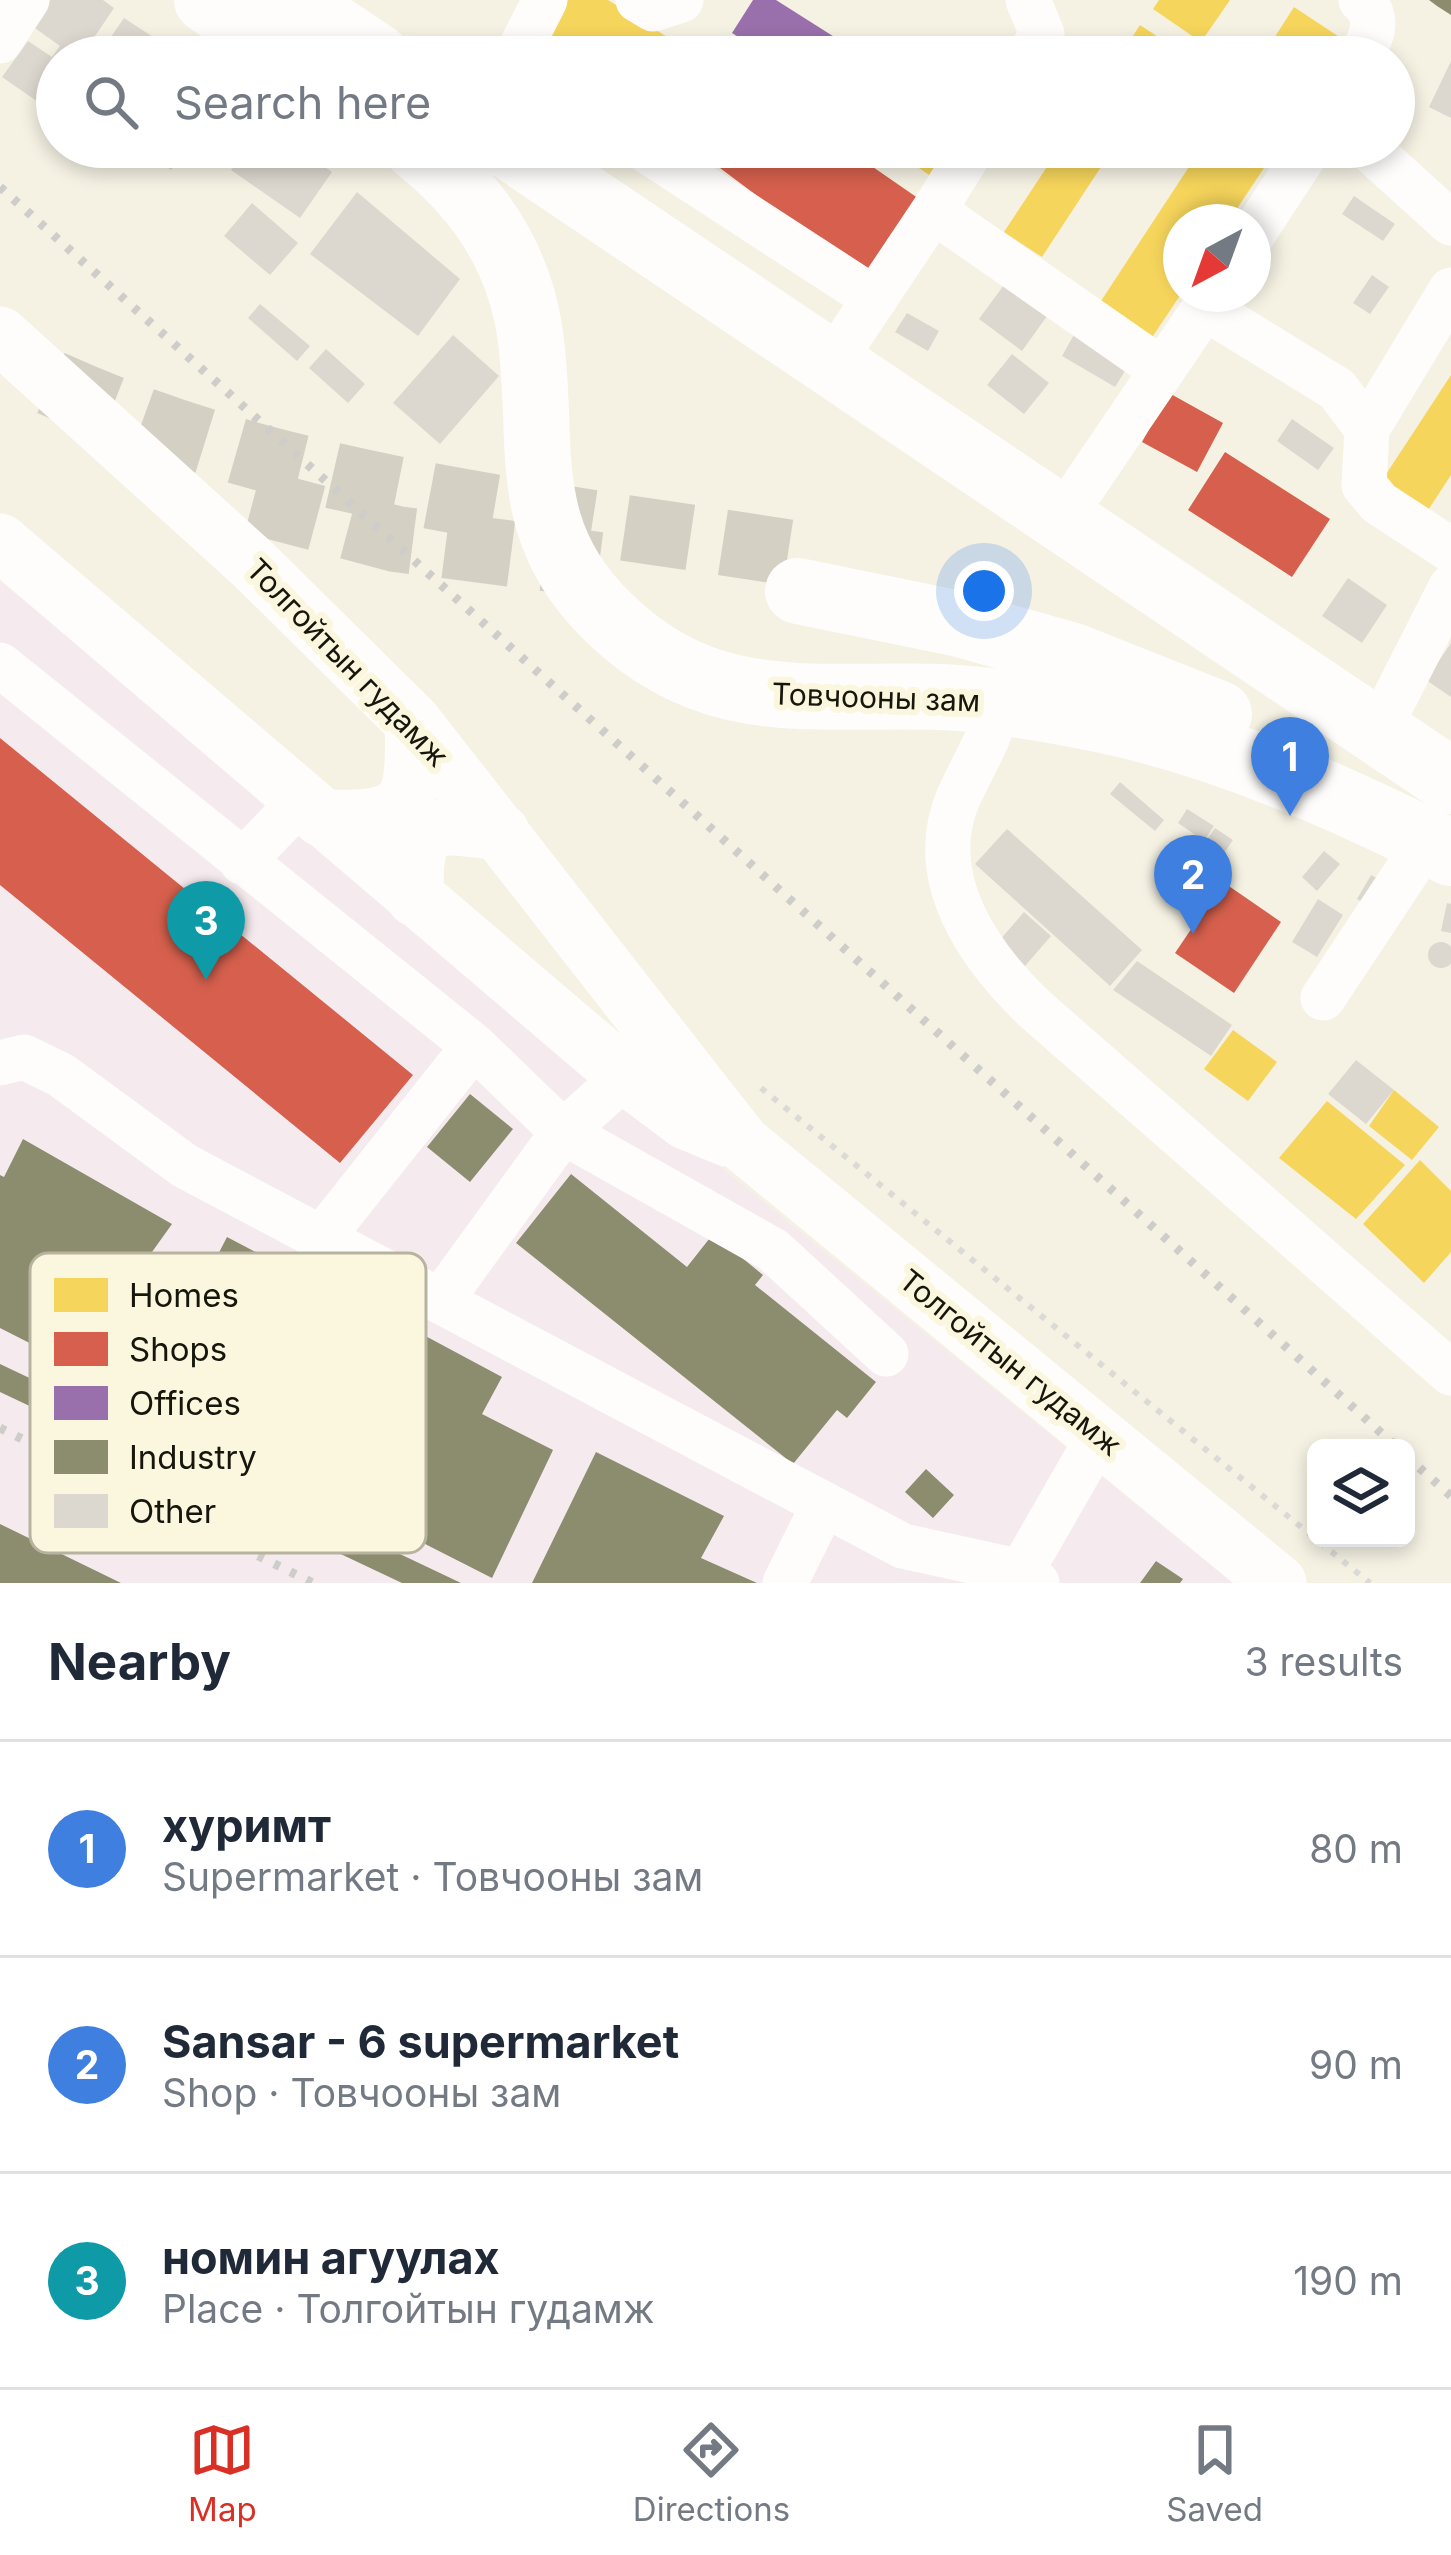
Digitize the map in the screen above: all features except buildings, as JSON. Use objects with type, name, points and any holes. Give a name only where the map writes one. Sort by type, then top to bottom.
[{"type":"highway","points":[[207,0],[261,36]]},
{"type":"highway","points":[[292,0],[346,36]]},
{"type":"highway","name":"Товчооны зам","points":[[438,168],[477,206],[510,264],[529,329],[534,452],[542,502],[568,566],[607,616],[670,663],[747,694],[999,702],[1168,738],[1363,810],[1443,825]]},
{"type":"highway","points":[[541,168],[1366,724],[1443,825]]},
{"type":"highway","points":[[1363,810],[1344,783],[1290,742],[1073,656],[801,573],[914,574],[1033,603],[1109,629],[1309,717],[1366,724]]},
{"type":"main road","name":"Толгойтын гудамж","points":[[0,334],[253,564],[413,722],[615,987],[724,1113],[742,1143]]},
{"type":"main road","name":"Толгойтын гудамж","points":[[0,542],[626,1076],[686,1121],[742,1143],[1278,1583]]},
{"type":"main road","points":[[311,810],[378,817],[407,798],[414,784],[413,722]]},
{"type":"main road","points":[[415,898],[414,851],[426,833],[448,825],[501,832]]},
{"type":"street","points":[[0,40],[28,0]]},
{"type":"street","points":[[638,0],[653,9],[681,0]]},
{"type":"street","points":[[1028,0],[1041,36]]},
{"type":"street","points":[[1361,0],[1371,9],[1372,36]]},
{"type":"street","points":[[525,36],[537,4]]},
{"type":"street","points":[[673,168],[874,299]]},
{"type":"street","points":[[831,364],[960,168]]},
{"type":"street","points":[[1271,207],[1296,168]]},
{"type":"street","points":[[1390,168],[1451,223]]},
{"type":"street","points":[[936,207],[951,223],[1162,370]]},
{"type":"street","points":[[1451,290],[1366,429],[1364,485],[1379,503],[1451,550]]},
{"type":"street","points":[[1062,518],[1202,312]]},
{"type":"street","points":[[1226,312],[1337,389],[1366,429]]},
{"type":"street","points":[[1366,724],[1451,587]]},
{"type":"street","points":[[0,664],[474,1046],[563,1132],[773,1250],[886,1354]]},
{"type":"street","points":[[999,702],[988,743],[958,798],[950,836],[960,909],[986,959],[1036,1010],[1451,1373]]},
{"type":"street","points":[[242,862],[311,810]]},
{"type":"street","points":[[1323,998],[1443,825]]},
{"type":"street","points":[[320,1240],[474,1046]]},
{"type":"street","points":[[0,1064],[24,1057],[61,1075],[184,1166],[346,1253]]},
{"type":"street","points":[[441,1300],[563,1132],[626,1076]]},
{"type":"street","points":[[426,1293],[903,1546],[1029,1578],[1100,1436]]},
{"type":"street","points":[[785,1583],[824,1504]]},
{"type":"path","points":[[760,1088],[1370,1583]]},
{"type":"shaded area","points":[[0,581],[1233,1583],[0,1583]]},
{"type":"tunnel","points":[[51,383],[141,420],[326,474],[517,511],[805,555]]},
{"type":"tunnel","points":[[253,501],[396,539],[599,565]]},
{"type":"railway","points":[[0,187],[1388,1439]]},
{"type":"railway","points":[[0,1428],[30,1443]]},
{"type":"railway","points":[[1415,1464],[1451,1496]]},
{"type":"railway","points":[[252,1553],[313,1583]]},
{"type":"place","name":"хуримт","points":[[1290,816]]},
{"type":"place","name":"Sansar - 6 supermarket","points":[[1193,934]]},
{"type":"place","name":"номин агуулах","points":[[206,980]]}]
